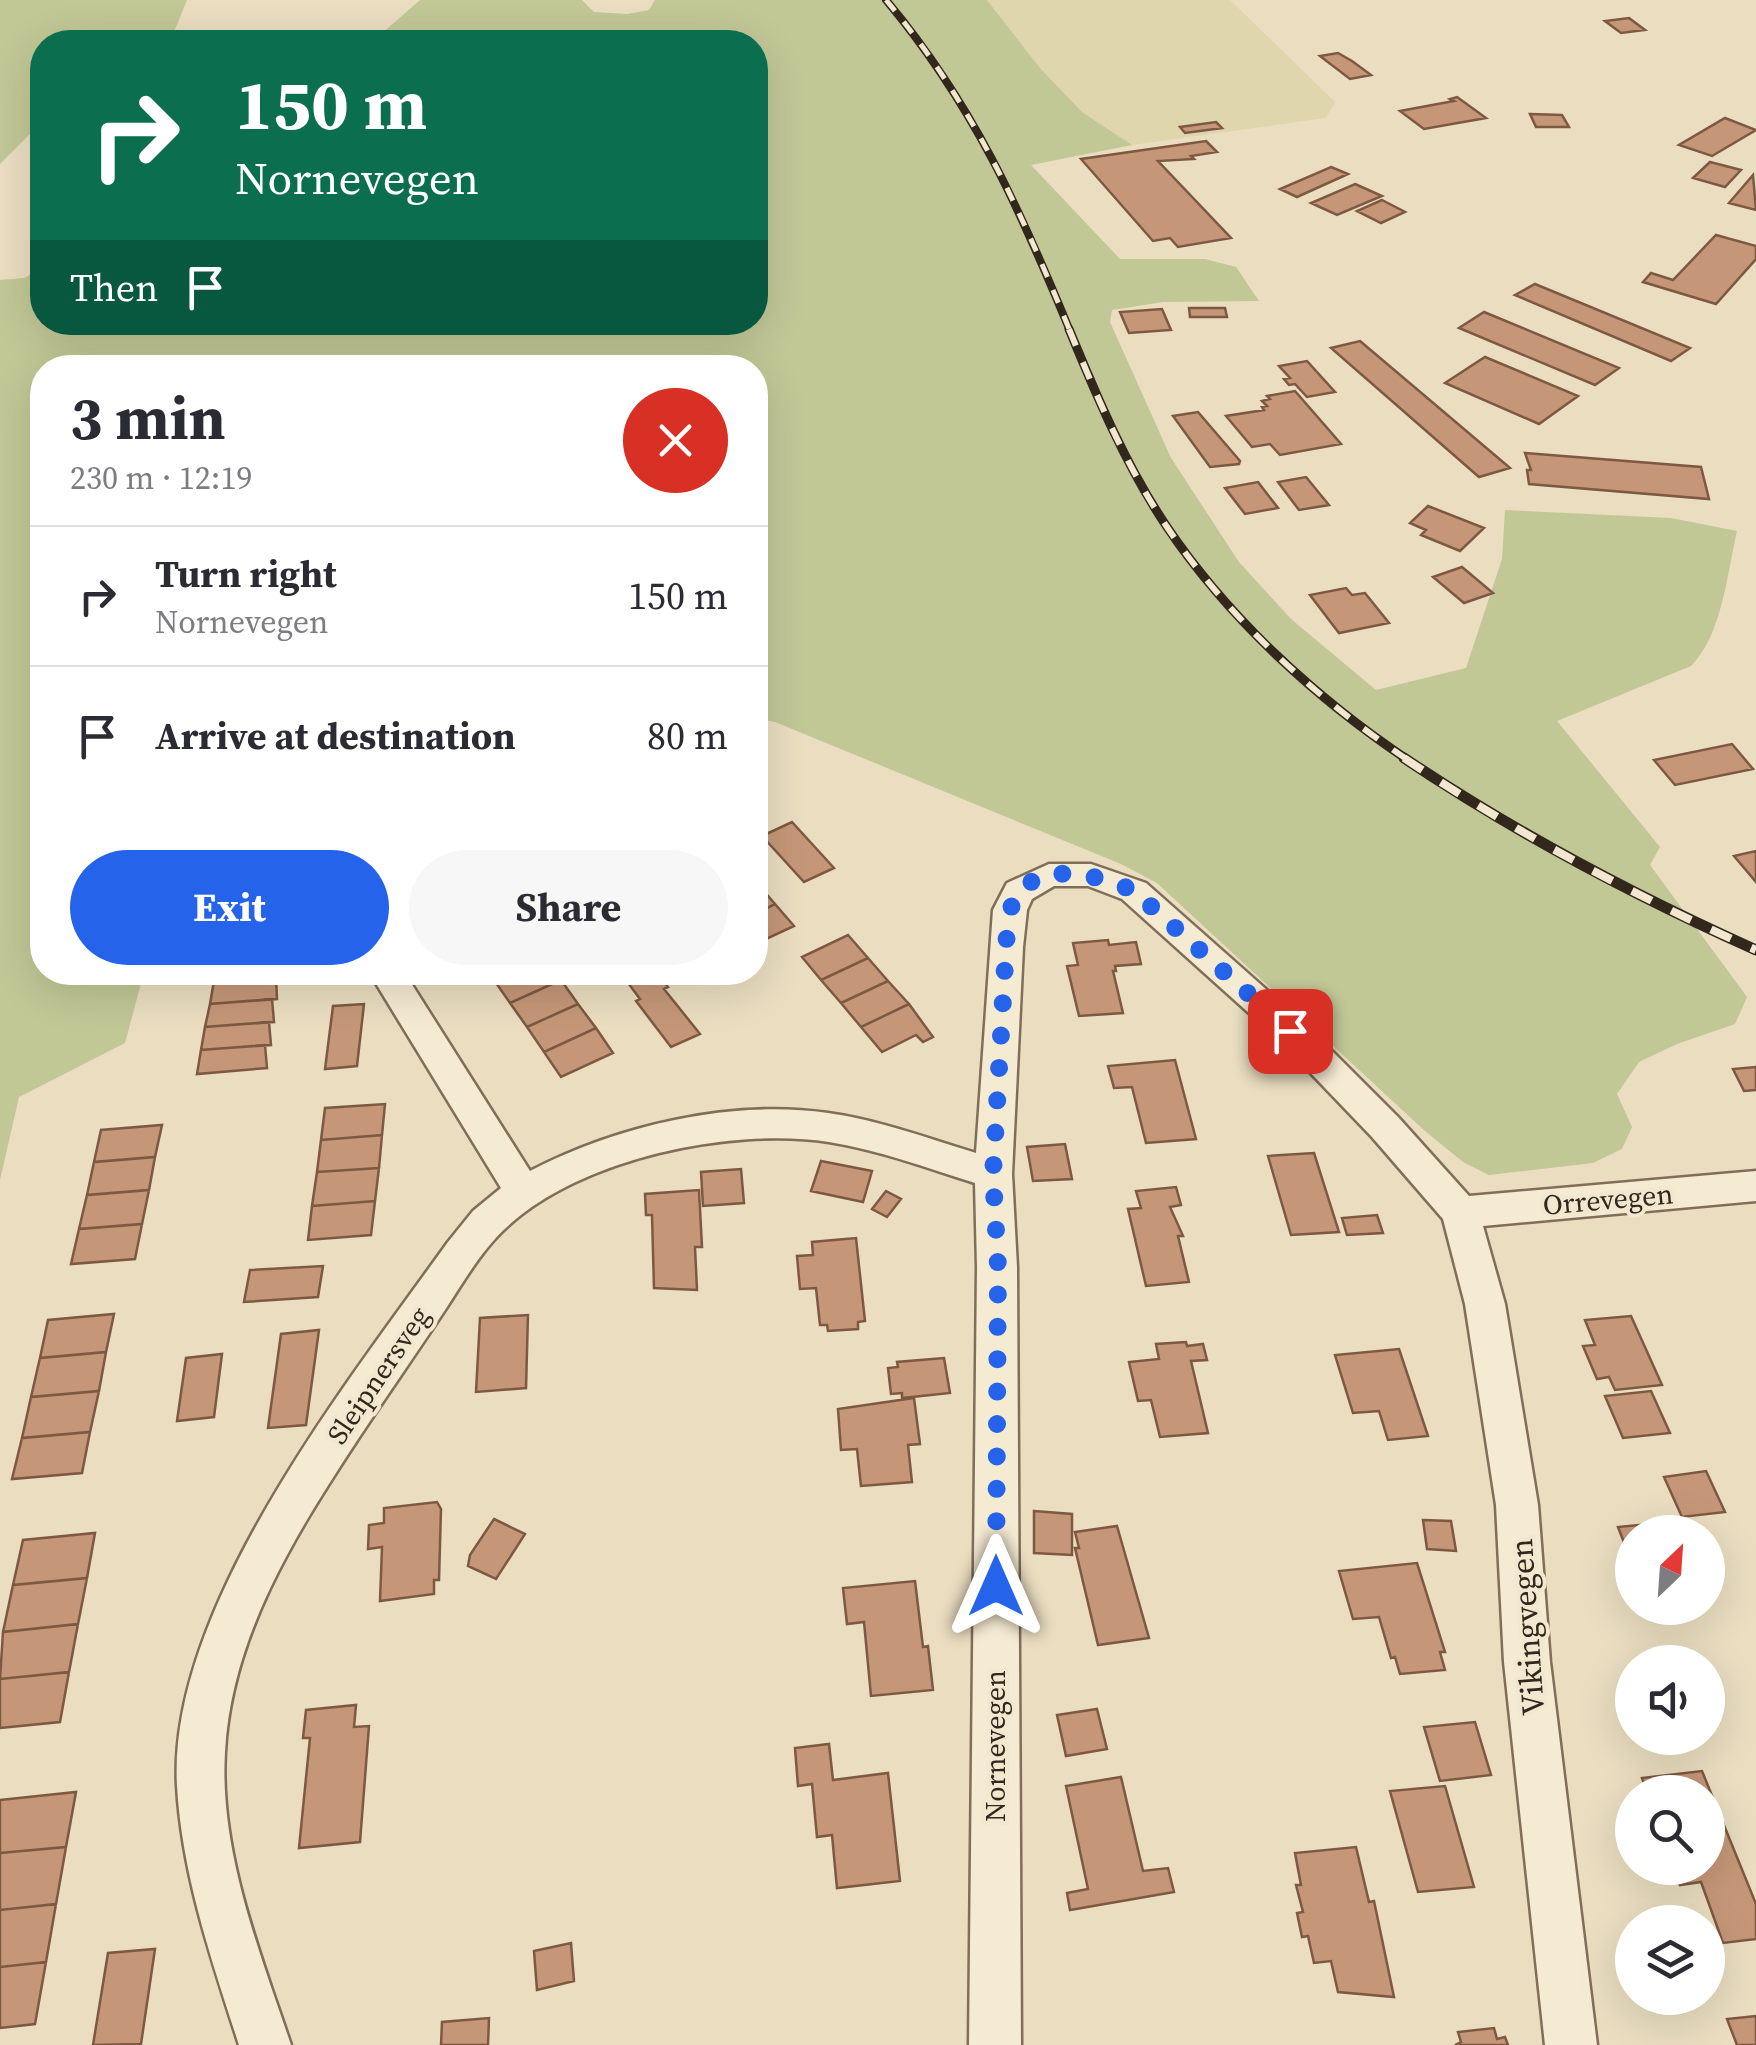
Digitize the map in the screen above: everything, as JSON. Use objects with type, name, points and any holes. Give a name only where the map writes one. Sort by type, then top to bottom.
[{"type":"street","name":"Nornevegen","points":[[995,2045],[998,1267],[993,1174],[1010,910],[1019,892],[1049,875],[1078,874],[1111,880],[1154,906],[1304,1045],[1385,1127],[1460,1212]]},
{"type":"street","points":[[394,985],[522,1190]]},
{"type":"street","name":"Sleipnersveg","points":[[266,2045],[233,1946],[208,1828],[201,1754],[211,1680],[256,1568],[309,1477],[468,1244],[522,1190],[603,1156],[670,1138],[761,1125],[823,1127],[857,1134],[993,1174]]},
{"type":"street","name":"Orrevegen","points":[[1460,1212],[1756,1186]]},
{"type":"street","name":"Vikingvegen","points":[[1460,1212],[1484,1304],[1517,1505],[1527,1662],[1572,2045]]},
{"type":"shaded area","points":[[987,0],[1230,0],[1335,102],[1326,118],[1132,145],[1082,112],[1040,68]]},
{"type":"green space","points":[[0,0],[187,0],[175,30],[30,30],[30,134],[0,164]]},
{"type":"green space","points":[[420,0],[582,0],[594,12],[627,14],[649,10],[655,0],[987,0],[1040,68],[1082,112],[1132,145],[1031,165],[1120,259],[1205,259],[1236,267],[1259,301],[1163,302],[1112,310],[1110,322],[1171,458],[1239,562],[1291,619],[1376,690],[1466,668],[1502,559],[1505,510],[1671,518],[1737,531],[1717,621],[1691,666],[1557,721],[1660,847],[1650,865],[1747,997],[1735,1024],[1639,1062],[1617,1094],[1632,1127],[1622,1149],[1593,1163],[1489,1175],[1463,1162],[1425,1131],[1157,883],[1121,864],[768,721],[768,355],[30,355],[30,985],[141,985],[125,1043],[19,1097],[0,1180],[0,280],[30,275],[30,335],[768,335],[768,30],[386,30]]},
{"type":"building","points":[[1629,18],[1645,30],[1621,33],[1605,21]]},
{"type":"building","points":[[1338,53],[1371,75],[1350,79],[1320,56]]},
{"type":"building","points":[[1457,97],[1486,118],[1424,129],[1400,111],[1454,101],[1450,99]]},
{"type":"building","points":[[1530,114],[1562,115],[1569,127],[1536,127]]},
{"type":"building","points":[[1725,118],[1756,130],[1712,156],[1679,145]]},
{"type":"building","points":[[1216,122],[1222,128],[1185,133],[1180,127]]},
{"type":"building","points":[[1206,141],[1217,152],[1191,156],[1194,159],[1158,161],[1231,238],[1178,247],[1170,238],[1153,241],[1081,159]]},
{"type":"building","points":[[1710,162],[1741,170],[1725,187],[1693,178]]},
{"type":"building","points":[[1331,167],[1348,174],[1297,197],[1280,189]]},
{"type":"building","points":[[1753,175],[1756,210],[1729,203]]},
{"type":"building","points":[[1355,184],[1382,196],[1337,215],[1311,203]]},
{"type":"building","points":[[1382,200],[1405,212],[1381,223],[1357,211]]},
{"type":"building","points":[[1716,235],[1756,246],[1756,259],[1716,304],[1643,282],[1651,273],[1673,280]]},
{"type":"building","points":[[1535,284],[1690,348],[1671,361],[1515,295]]},
{"type":"building","points":[[1189,308],[1225,308],[1227,317],[1190,317]]},
{"type":"building","points":[[1162,309],[1171,330],[1129,333],[1120,312]]},
{"type":"building","points":[[1484,312],[1619,368],[1595,385],[1459,328]]},
{"type":"building","points":[[1360,341],[1510,468],[1479,477],[1331,348]]},
{"type":"building","points":[[1485,357],[1578,396],[1539,424],[1445,383]]},
{"type":"building","points":[[1307,361],[1335,392],[1307,397],[1295,384],[1289,385],[1284,379],[1290,378],[1279,366]]},
{"type":"building","points":[[1295,391],[1341,444],[1280,455],[1270,444],[1252,447],[1226,416],[1264,410],[1262,407],[1267,406],[1262,401],[1270,399],[1267,396]]},
{"type":"building","points":[[1198,412],[1239,464],[1210,467],[1173,416]]},
{"type":"building","points":[[1525,453],[1701,467],[1709,499],[1529,484],[1527,470],[1531,470]]},
{"type":"building","points":[[1306,477],[1329,505],[1299,510],[1278,482]]},
{"type":"building","points":[[1258,482],[1278,508],[1245,514],[1225,488]]},
{"type":"building","points":[[1428,506],[1484,528],[1460,551],[1421,535],[1426,530],[1410,523]]},
{"type":"building","points":[[1462,567],[1493,593],[1464,603],[1433,577]]},
{"type":"building","points":[[1346,588],[1352,595],[1365,593],[1389,623],[1339,633],[1310,595]]},
{"type":"building","points":[[1732,744],[1753,769],[1675,785],[1654,760]]},
{"type":"building","points":[[792,822],[834,868],[804,882],[768,843],[768,833]]},
{"type":"building","points":[[1756,851],[1756,882],[1734,856]]},
{"type":"building","points":[[775,904],[794,926],[768,938],[768,908]]},
{"type":"building","points":[[848,935],[868,958],[821,980],[802,957]]},
{"type":"building","points":[[1108,940],[1109,945],[1136,942],[1141,964],[1115,966],[1113,971],[1123,1013],[1079,1016],[1067,966],[1078,965],[1073,943]]},
{"type":"building","points":[[868,958],[888,981],[841,1003],[821,980]]},
{"type":"building","points":[[888,981],[909,1004],[861,1027],[841,1003]]},
{"type":"building","points":[[213,985],[276,985],[277,999],[210,1004]]},
{"type":"building","points":[[497,985],[550,985],[510,1003]]},
{"type":"building","points":[[550,985],[565,985],[578,1004],[527,1027],[510,1003]]},
{"type":"building","points":[[630,985],[667,985],[664,989],[700,1034],[671,1047],[636,1001],[640,999]]},
{"type":"building","points":[[272,999],[274,1022],[205,1027],[210,1004]]},
{"type":"building","points":[[364,1004],[357,1066],[325,1069],[333,1006]]},
{"type":"building","points":[[578,1004],[596,1028],[544,1052],[527,1027]]},
{"type":"building","points":[[909,1004],[933,1037],[923,1042],[916,1035],[882,1052],[861,1027]]},
{"type":"building","points":[[269,1022],[271,1045],[201,1050],[205,1027]]},
{"type":"building","points":[[596,1028],[613,1053],[561,1077],[544,1052]]},
{"type":"building","points":[[265,1045],[267,1068],[197,1074],[201,1050]]},
{"type":"building","points":[[1175,1060],[1196,1139],[1146,1143],[1132,1087],[1114,1088],[1108,1066]]},
{"type":"building","points":[[1756,1067],[1756,1090],[1744,1091],[1733,1069]]},
{"type":"building","points":[[385,1104],[382,1135],[321,1140],[325,1108]]},
{"type":"building","points":[[162,1125],[155,1157],[94,1162],[101,1130]]},
{"type":"building","points":[[382,1135],[379,1168],[317,1172],[321,1140]]},
{"type":"building","points":[[1065,1144],[1072,1179],[1033,1181],[1027,1147]]},
{"type":"building","points":[[1314,1153],[1339,1232],[1291,1235],[1268,1156]]},
{"type":"building","points":[[155,1157],[149,1190],[87,1195],[94,1162]]},
{"type":"building","points":[[821,1161],[872,1171],[863,1202],[811,1191]]},
{"type":"building","points":[[379,1168],[375,1201],[312,1206],[317,1172]]},
{"type":"building","points":[[741,1169],[744,1203],[703,1206],[701,1172]]},
{"type":"building","points":[[1176,1187],[1181,1205],[1170,1207],[1183,1236],[1178,1236],[1189,1282],[1146,1286],[1128,1209],[1141,1208],[1136,1191]]},
{"type":"building","points":[[149,1190],[142,1224],[79,1229],[87,1195]]},
{"type":"building","points":[[699,1190],[702,1247],[695,1247],[697,1290],[654,1288],[652,1215],[646,1215],[645,1194]]},
{"type":"building","points":[[886,1191],[901,1199],[887,1217],[872,1209]]},
{"type":"building","points":[[375,1201],[371,1235],[308,1240],[312,1206]]},
{"type":"building","points":[[1377,1215],[1383,1233],[1347,1235],[1342,1218]]},
{"type":"building","points":[[142,1224],[135,1259],[71,1264],[79,1229]]},
{"type":"building","points":[[856,1238],[865,1321],[858,1322],[858,1329],[828,1331],[827,1325],[820,1325],[816,1288],[800,1289],[797,1256],[813,1255],[812,1242]]},
{"type":"building","points":[[323,1266],[318,1297],[244,1302],[250,1270]]},
{"type":"building","points":[[114,1314],[106,1352],[40,1358],[48,1320]]},
{"type":"building","points":[[528,1315],[526,1388],[476,1392],[480,1318]]},
{"type":"building","points":[[1631,1316],[1662,1385],[1615,1390],[1609,1377],[1597,1379],[1583,1346],[1595,1345],[1585,1320]]},
{"type":"building","points":[[319,1330],[306,1425],[268,1428],[281,1334]]},
{"type":"building","points":[[1186,1342],[1187,1346],[1203,1344],[1207,1360],[1191,1361],[1208,1433],[1160,1437],[1151,1400],[1138,1401],[1129,1362],[1159,1359],[1156,1344]]},
{"type":"building","points":[[1399,1349],[1428,1436],[1388,1440],[1379,1411],[1353,1413],[1335,1355]]},
{"type":"building","points":[[106,1352],[99,1391],[31,1397],[40,1358]]},
{"type":"building","points":[[222,1354],[214,1417],[177,1421],[186,1358]]},
{"type":"building","points":[[944,1358],[950,1393],[902,1398],[902,1393],[891,1394],[888,1368],[898,1367],[897,1362]]},
{"type":"building","points":[[99,1391],[90,1432],[22,1438],[31,1397]]},
{"type":"building","points":[[1651,1391],[1670,1433],[1623,1438],[1605,1396]]},
{"type":"building","points":[[914,1398],[920,1444],[908,1445],[912,1482],[861,1486],[857,1449],[841,1450],[838,1409]]},
{"type":"building","points":[[90,1432],[82,1473],[12,1479],[22,1438]]},
{"type":"building","points":[[1706,1471],[1725,1512],[1681,1515],[1664,1477]]},
{"type":"building","points":[[437,1502],[441,1509],[439,1580],[434,1580],[434,1594],[380,1601],[382,1547],[368,1549],[369,1525],[384,1523],[384,1508]]},
{"type":"building","points":[[1034,1511],[1072,1514],[1072,1555],[1034,1553]]},
{"type":"building","points":[[494,1519],[525,1534],[496,1579],[468,1566],[470,1555]]},
{"type":"building","points":[[1423,1520],[1451,1521],[1456,1551],[1427,1549]]},
{"type":"building","points":[[1117,1526],[1149,1638],[1098,1645],[1075,1548],[1079,1548],[1075,1532]]},
{"type":"building","points":[[95,1533],[87,1578],[13,1585],[23,1540]]},
{"type":"building","points":[[1417,1563],[1445,1652],[1440,1652],[1445,1670],[1400,1674],[1379,1617],[1353,1619],[1339,1571]]},
{"type":"building","points":[[87,1578],[78,1624],[3,1632],[13,1585]]},
{"type":"building","points":[[915,1581],[933,1690],[871,1696],[864,1622],[847,1624],[843,1588]]},
{"type":"building","points":[[78,1624],[69,1672],[0,1679],[3,1632]]},
{"type":"building","points":[[69,1672],[60,1722],[0,1728],[0,1679]]},
{"type":"building","points":[[356,1705],[354,1727],[369,1726],[360,1842],[299,1848],[310,1738],[303,1738],[306,1710]]},
{"type":"building","points":[[1097,1709],[1107,1749],[1066,1756],[1057,1715]]},
{"type":"building","points":[[1475,1722],[1491,1775],[1440,1781],[1424,1727]]},
{"type":"building","points":[[829,1744],[833,1780],[888,1773],[900,1881],[837,1888],[832,1835],[817,1837],[812,1784],[798,1786],[795,1748]]},
{"type":"building","points":[[1702,1771],[1704,1775],[1668,1775]]},
{"type":"building","points":[[1121,1777],[1143,1871],[1168,1868],[1174,1892],[1070,1910],[1067,1893],[1088,1889],[1066,1786]]},
{"type":"building","points":[[1445,1786],[1474,1887],[1418,1892],[1390,1791]]},
{"type":"building","points":[[76,1792],[66,1847],[0,1853],[0,1800]]},
{"type":"building","points":[[1725,1828],[1756,1904],[1756,1939],[1725,1943],[1725,1905],[1709,1905],[1702,1885],[1725,1885]]},
{"type":"building","points":[[66,1847],[56,1904],[0,1910],[0,1853]]},
{"type":"building","points":[[1356,1847],[1369,1902],[1374,1901],[1394,1997],[1338,1992],[1331,1961],[1314,1963],[1308,1936],[1302,1937],[1297,1913],[1303,1912],[1296,1885],[1301,1885],[1295,1853]]},
{"type":"building","points":[[56,1904],[46,1962],[0,1967],[0,1910]]},
{"type":"building","points":[[571,1943],[574,1981],[537,1990],[534,1951]]},
{"type":"building","points":[[155,1949],[141,2044],[93,2045],[108,1953]]},
{"type":"building","points":[[46,1962],[35,2024],[0,2028],[0,1967]]},
{"type":"building","points":[[1756,2016],[1756,2045],[1737,2045],[1727,2019]]},
{"type":"building","points":[[489,2018],[488,2045],[441,2045],[442,2022]]},
{"type":"building","points":[[1494,2028],[1497,2039],[1505,2037],[1508,2045],[1455,2045],[1461,2042],[1458,2032]]},
{"type":"railway","points":[[886,0],[944,78],[992,158],[1070,331]]},
{"type":"railway","points":[[1069,329],[1125,455],[1191,561],[1247,625],[1308,684],[1408,760]]},
{"type":"railway","points":[[1404,758],[1576,862],[1756,950]]},
{"type":"route","points":[[996,1586],[998,1267],[993,1174],[1006,947],[1010,910],[1019,892],[1049,875],[1066,872],[1111,880],[1134,891],[1290,1031]]}]
